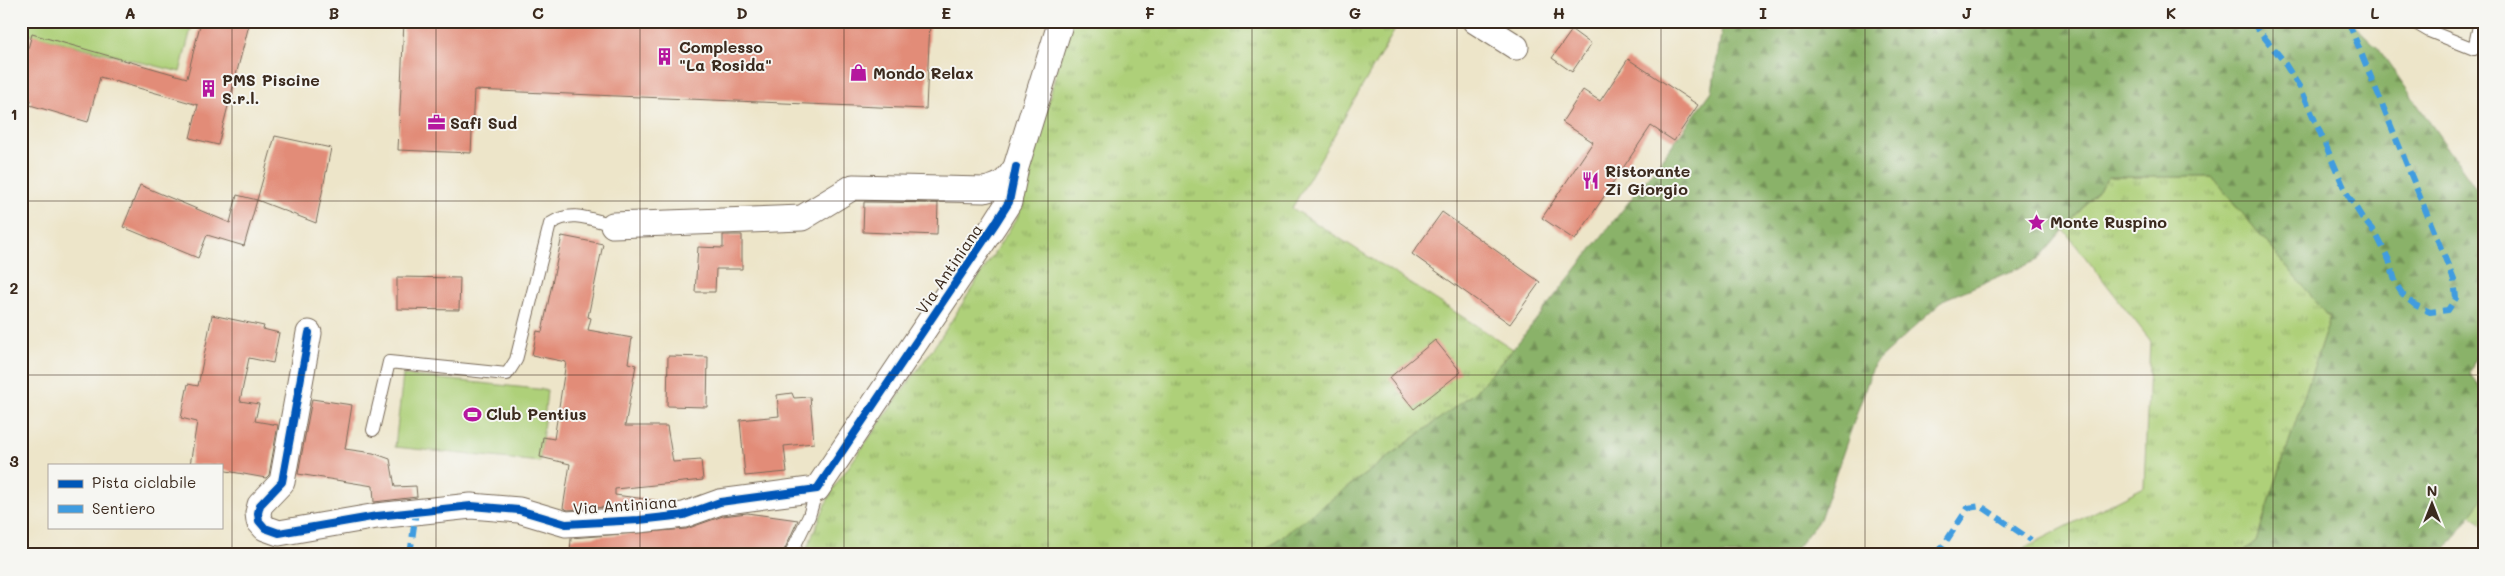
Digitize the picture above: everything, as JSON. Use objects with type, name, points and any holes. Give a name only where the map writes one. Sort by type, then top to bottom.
[{"type":"street","name":"Via Antiniana","points":[[309,333],[282,482],[260,505],[258,513],[259,521],[265,528],[279,533],[377,516],[471,506],[519,510],[566,524],[639,520],[684,515],[720,502],[817,489],[1009,202],[1016,167],[1061,21]]},
{"type":"street","points":[[1475,21],[1516,47]]},
{"type":"street","name":"Via Antiniana","points":[[613,225],[802,218],[853,187],[984,190],[999,187],[1008,181],[1016,167]]},
{"type":"lane","points":[[2412,21],[2429,31],[2479,52],[2480,21]]},
{"type":"lane","points":[[373,430],[389,362],[507,374],[516,360],[550,224],[561,216],[577,216],[613,225]]},
{"type":"lane","points":[[790,555],[809,516],[817,489]]},
{"type":"green space","points":[[21,21],[193,21],[180,72],[21,32]]},
{"type":"green space","points":[[1070,21],[1400,21],[1292,208],[1513,349],[1475,392],[1257,555],[804,555],[832,490],[941,337],[1018,216]]},
{"type":"green space","points":[[1723,21],[2350,21],[2378,48],[2484,200],[2484,331],[2470,374],[2484,393],[2484,497],[2441,555],[2240,555],[2256,542],[2330,318],[2212,177],[2109,177],[2038,260],[1945,299],[1874,364],[1820,519],[1791,555],[1257,555],[1475,392],[1513,349],[1650,175],[1712,91]]},
{"type":"green space","points":[[2109,177],[2212,177],[2330,318],[2256,542],[2240,555],[2019,555],[2024,548],[2144,487],[2150,340],[2064,230]]},
{"type":"green space","name":"Club Pentius","points":[[403,375],[547,390],[540,462],[395,447]]},
{"type":"green space","points":[[2484,497],[2484,527],[2471,514]]},
{"type":"building","points":[[201,21],[250,21],[218,145],[190,138],[198,105],[100,77],[88,122],[30,105],[31,100],[21,99],[21,63],[24,63],[32,34],[187,78]]},
{"type":"building","name":"Complesso \"La Rosida\"","points":[[404,21],[930,21],[926,109],[474,90],[471,153],[398,150]]},
{"type":"building","points":[[1572,30],[1591,44],[1572,72],[1552,58]]},
{"type":"building","name":"Ristorante Zi Giorgio","points":[[1628,59],[1698,105],[1674,141],[1651,126],[1575,240],[1542,218],[1593,142],[1562,122],[1583,90],[1600,101]]},
{"type":"building","points":[[275,136],[331,148],[316,223],[257,200]]},
{"type":"building","points":[[140,185],[230,223],[237,195],[257,200],[244,246],[207,235],[198,258],[123,227]]},
{"type":"building","points":[[864,202],[938,203],[937,235],[863,232]]},
{"type":"building","points":[[1442,212],[1540,282],[1510,324],[1412,254]]},
{"type":"building","points":[[723,235],[742,235],[742,269],[716,269],[715,292],[695,292],[698,247],[723,248]]},
{"type":"building","points":[[562,236],[603,244],[588,317],[591,318],[588,330],[632,338],[628,363],[636,365],[625,426],[667,426],[673,462],[701,460],[703,480],[615,489],[615,495],[668,502],[568,510],[563,508],[570,464],[540,457],[543,437],[554,439],[566,362],[532,355],[537,331],[542,332]]},
{"type":"building","points":[[397,277],[460,278],[459,310],[397,309]]},
{"type":"building","points":[[212,315],[264,326],[263,329],[279,333],[273,363],[249,358],[240,401],[259,404],[255,421],[278,425],[269,475],[266,478],[222,470],[222,464],[190,464],[197,422],[181,418],[188,384],[198,386]]},
{"type":"building","points":[[1435,340],[1461,372],[1414,409],[1389,378]]},
{"type":"building","points":[[668,356],[708,357],[707,407],[667,406]]},
{"type":"building","points":[[792,393],[794,398],[810,397],[814,443],[784,446],[787,472],[745,476],[740,420],[779,416],[777,395]]},
{"type":"building","points":[[312,399],[352,405],[345,449],[373,453],[390,459],[395,487],[416,486],[417,497],[374,502],[373,486],[298,474]]},
{"type":"building","points":[[747,513],[798,520],[782,555],[570,555],[571,538],[686,529],[723,516]]},
{"type":"marked path","points":[[2251,21],[2282,59],[2302,91],[2346,192],[2363,219],[2376,234],[2389,260],[2396,284],[2403,295],[2415,305],[2430,312],[2448,310],[2456,298],[2454,280],[2348,21]]},
{"type":"marked path","points":[[1937,555],[1968,508],[1981,506],[2031,540]]},
{"type":"marked path","points":[[410,555],[416,511]]},
{"type":"cycle path","points":[[309,333],[282,482],[260,505],[258,513],[259,521],[265,528],[279,533],[377,516],[471,506],[519,510],[566,524],[639,520],[684,515],[720,502],[817,489],[1009,202],[1016,167]]},
{"type":"place","name":"Complesso \"La Rosida\"","points":[[665,56]]},
{"type":"place","name":"Mondo Relax","points":[[859,73]]},
{"type":"place","name":"PMS Piscine S.r.l.","points":[[208,89]]},
{"type":"place","name":"Safi Sud","points":[[436,123]]},
{"type":"place","name":"Ristorante Zi Giorgio","points":[[1591,180]]},
{"type":"place","name":"Monte Ruspino","points":[[2036,222]]},
{"type":"place","name":"Club Pentius","points":[[472,414]]}]
